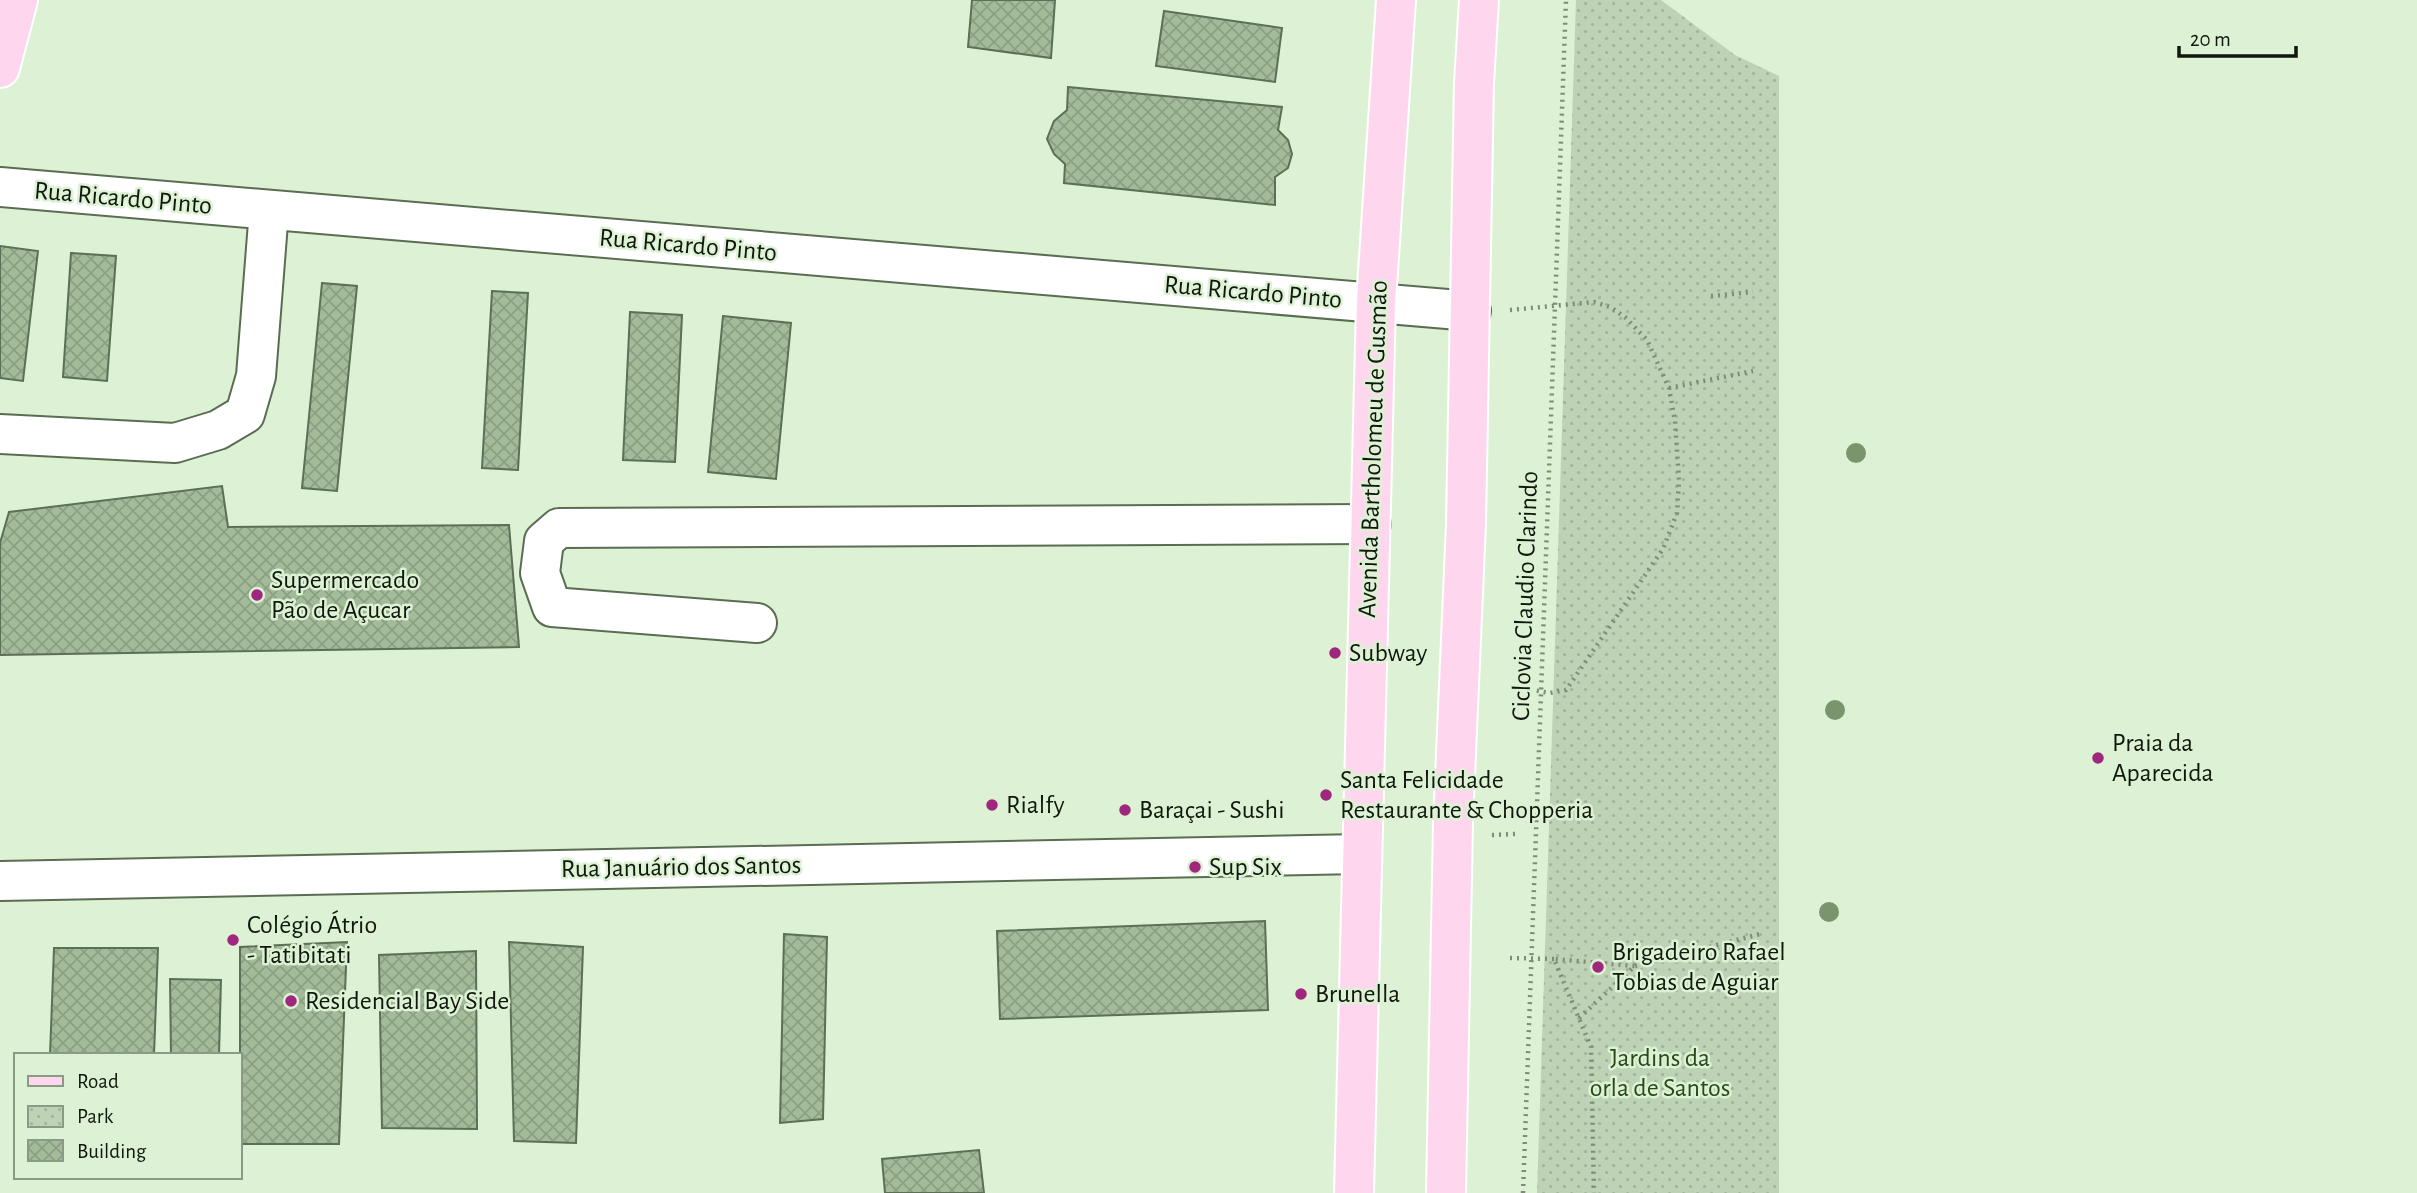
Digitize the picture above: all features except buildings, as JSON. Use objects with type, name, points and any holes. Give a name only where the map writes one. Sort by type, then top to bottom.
[{"type":"main road","points":[[0,68],[18,0]]},
{"type":"main road","name":"Avenida Bartholomeu de Gusmão","points":[[1354,1193],[1376,302],[1396,0]]},
{"type":"main road","points":[[1446,1193],[1453,823],[1466,524],[1474,83],[1479,0]]},
{"type":"street","name":"Rua Ricardo Pinto","points":[[0,187],[1471,311]]},
{"type":"street","points":[[0,434],[175,443],[218,430],[245,414],[256,376],[268,210]]},
{"type":"street","points":[[757,623],[552,607],[540,573],[544,541],[559,528],[1371,524]]},
{"type":"street","name":"Rua Januário dos Santos","points":[[0,881],[1362,854]]},
{"type":"path","name":"Ciclovia Claudio Clarindo","points":[[1523,1193],[1566,0]]},
{"type":"path","points":[[1711,296],[1753,292]]},
{"type":"path","points":[[1471,311],[1556,308],[1594,302],[1610,307],[1625,317],[1647,341],[1669,388],[1679,480],[1677,513],[1663,548],[1566,690],[1560,694],[1520,688]]},
{"type":"path","points":[[1669,388],[1754,371]]},
{"type":"path","points":[[1510,958],[1635,966],[1760,934]]},
{"type":"path","points":[[1554,959],[1591,1047],[1594,1193]]},
{"type":"path","points":[[1579,1018],[1635,966]]},
{"type":"green space","name":"Jardins da orla de Santos","points":[[1576,0],[1661,0],[1735,55],[1779,76],[1779,1193],[1537,1193]]},
{"type":"place","name":"Supermercado Pão de Açucar","points":[[257,595]]},
{"type":"place","name":"Subway","points":[[1335,653]]},
{"type":"place","name":"Praia da Aparecida","points":[[2098,758]]},
{"type":"place","name":"Santa Felicidade Restaurante & Chopperia","points":[[1326,795]]},
{"type":"place","name":"Rialfy","points":[[992,805]]},
{"type":"place","name":"Baraçai - Sushi","points":[[1125,810]]},
{"type":"place","name":"Sup Six","points":[[1195,867]]},
{"type":"place","name":"Colégio Átrio - Tatibitati","points":[[233,940]]},
{"type":"place","name":"Brigadeiro Rafael Tobias de Aguiar","points":[[1598,967]]},
{"type":"place","name":"Brunella","points":[[1301,994]]},
{"type":"place","name":"Residencial Bay Side","points":[[291,1001]]}]
